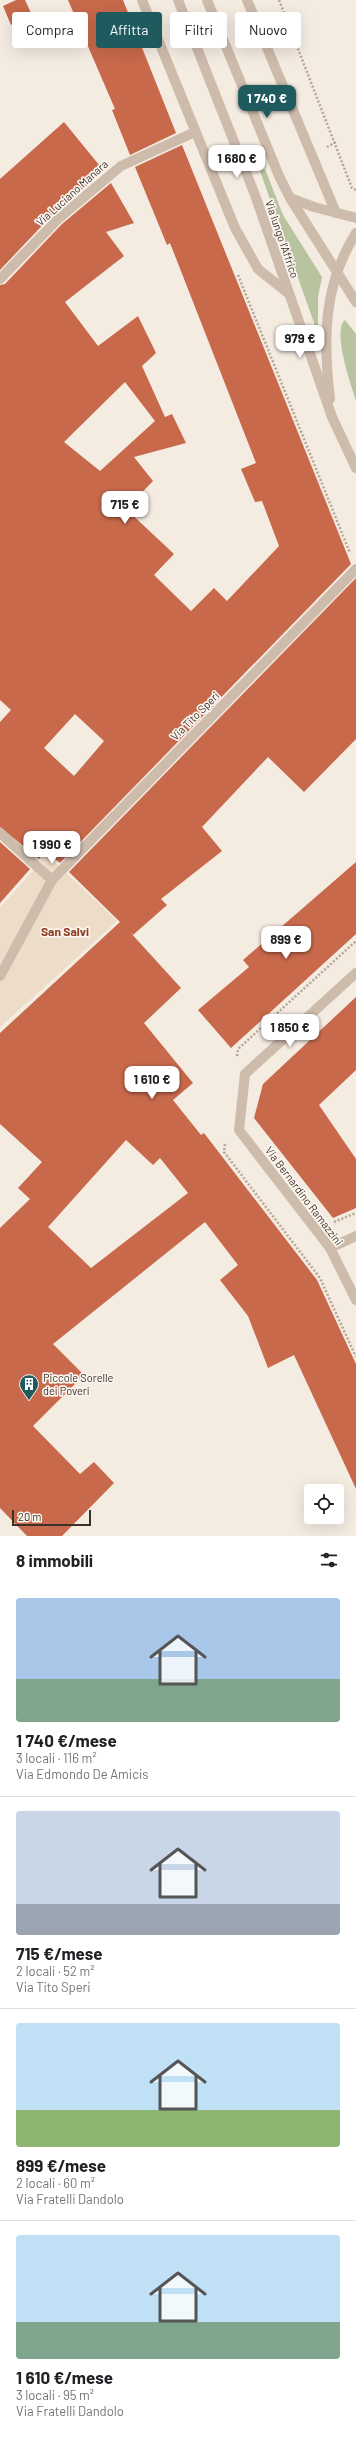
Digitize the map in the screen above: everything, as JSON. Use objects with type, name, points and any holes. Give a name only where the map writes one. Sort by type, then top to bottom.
[{"type":"street","name":"Via lungo l'Affrico","points":[[142,0],[195,132],[247,250],[258,268],[288,293]]},
{"type":"street","name":"Via lungo l'Affrico","points":[[178,0],[255,196],[332,417],[356,468]]},
{"type":"street","points":[[207,0],[290,198],[356,302]]},
{"type":"street","points":[[247,0],[336,213]]},
{"type":"street","name":"Via Luciano Manara","points":[[0,279],[58,219],[121,166],[195,132]]},
{"type":"street","points":[[290,198],[356,218]]},
{"type":"street","name":"Via lungo l'Affrico","points":[[332,417],[324,341],[325,325],[337,273],[356,233]]},
{"type":"street","name":"Via Tito Speri","points":[[0,976],[52,880],[356,570]]},
{"type":"street","points":[[0,833],[52,880]]},
{"type":"street","name":"Via Bernardino Ramazzini","points":[[356,973],[245,1074],[239,1130],[330,1248],[356,1300]]},
{"type":"street","points":[[330,1248],[356,1236]]},
{"type":"path","points":[[279,0],[352,188],[356,190]]},
{"type":"path","points":[[236,270],[350,553]]},
{"type":"path","points":[[236,1063],[238,1049],[356,940]]},
{"type":"path","points":[[226,1137],[224,1152],[320,1278],[356,1357]]},
{"type":"path","points":[[331,1224],[356,1213]]},
{"type":"green space","points":[[265,169],[283,215],[322,277],[318,297],[318,334],[260,171]]},
{"type":"green space","points":[[345,320],[356,334],[356,400],[341,346],[342,326]]},
{"type":"shaded area","points":[[47,855],[117,921],[0,1027],[0,908]]},
{"type":"building","points":[[16,0],[25,0],[31,12],[12,12],[11,25],[3,6]]},
{"type":"building","points":[[68,0],[123,0],[128,12],[96,12],[96,48],[142,48],[176,133],[130,155],[112,110],[115,109],[88,46],[88,12],[73,12]]},
{"type":"building","points":[[64,122],[104,171],[53,214],[0,270],[0,179]]},
{"type":"building","points":[[182,145],[351,564],[60,863],[45,851],[39,859],[0,827],[0,722],[11,710],[0,700],[0,285],[5,284],[62,224],[111,183],[134,223],[106,232],[124,256],[65,302],[98,346],[138,316],[156,353],[142,366],[165,417],[172,414],[186,443],[134,457],[153,481],[126,509],[174,554],[154,575],[191,611],[214,588],[227,601],[279,546],[262,501],[255,502],[241,469],[256,463],[170,243],[167,245],[135,167]],"holes":[[[125,382],[155,421],[100,471],[64,442]],[[75,714],[104,741],[74,776],[44,748]]]},
{"type":"building","points":[[356,578],[356,739],[304,792],[268,757],[202,827],[222,851],[161,899],[167,905],[133,935],[129,931],[181,988],[144,1023],[193,1083],[173,1100],[201,1135],[204,1133],[317,1280],[356,1364],[356,1489],[294,1355],[268,1368],[248,1316],[220,1280],[238,1265],[205,1222],[53,1344],[84,1375],[33,1426],[80,1474],[94,1462],[114,1483],[62,1536],[27,1536],[0,1508],[0,1228],[30,1199],[18,1188],[42,1162],[0,1124],[0,1033],[120,922],[69,872]],"holes":[[[126,1140],[153,1165],[160,1158],[188,1193],[91,1268],[48,1227]]]},
{"type":"building","points":[[0,842],[30,869],[0,903]]},
{"type":"building","points":[[356,862],[356,934],[231,1048],[198,1010],[249,967],[243,960]]},
{"type":"building","points":[[356,997],[356,1070],[319,1105],[356,1159],[356,1208],[333,1218],[254,1118],[263,1084]]},
{"type":"place","name":"Piccole Sorelle dei Poveri","points":[[29,1401]]},
{"type":"district","name":"San Salvi","points":[[65,932]]}]
